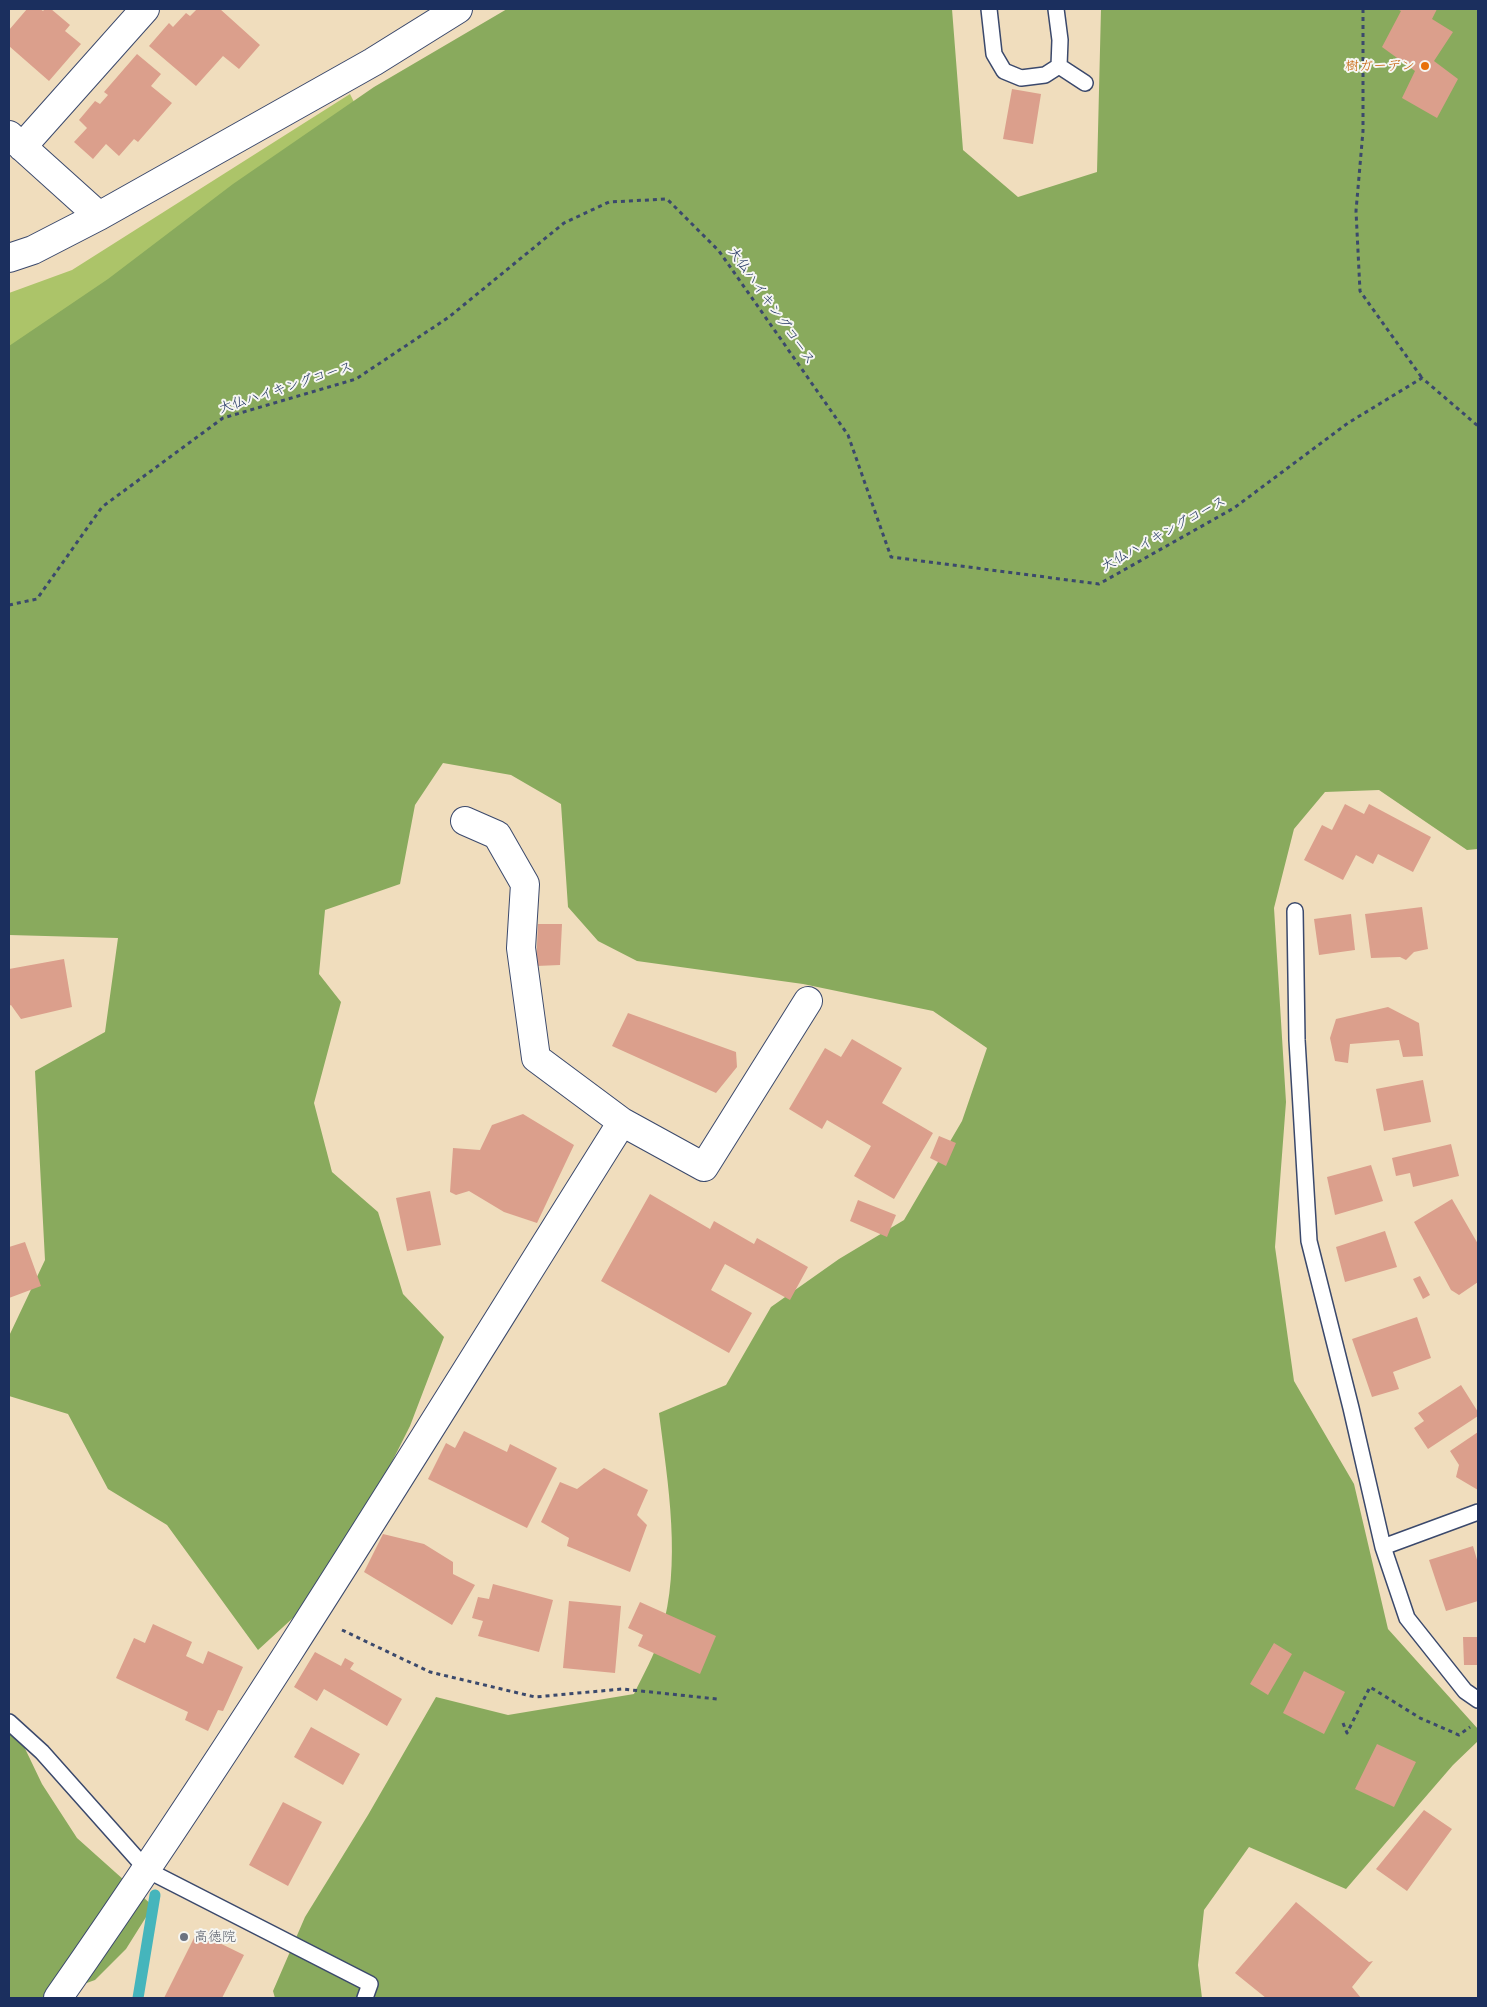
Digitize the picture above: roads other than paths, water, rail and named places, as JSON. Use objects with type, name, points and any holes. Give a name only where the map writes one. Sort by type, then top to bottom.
[{"type":"street","points":[[99,216],[16,141],[145,9]]},
{"type":"street","points":[[9,258],[33,250],[99,216],[373,62],[458,9]]},
{"type":"street","points":[[464,821],[497,835],[525,884],[521,948],[536,1058],[622,1122],[704,1167],[808,1001]]},
{"type":"street","points":[[58,1998],[147,1870],[313,1615],[622,1122]]},
{"type":"lane","points":[[989,9],[994,54],[1004,71],[1021,78],[1045,75],[1059,66]]},
{"type":"lane","points":[[1056,9],[1060,40],[1059,66]]},
{"type":"lane","points":[[1059,66],[1085,84]]},
{"type":"lane","points":[[1295,911],[1297,1040],[1309,1241],[1351,1408],[1383,1547],[1407,1618],[1465,1691],[1478,1700]]},
{"type":"lane","points":[[1383,1547],[1478,1512]]},
{"type":"lane","points":[[9,1722],[42,1752],[147,1870],[370,1984],[365,1998]]},
{"type":"waterway","points":[[138,1998],[155,1895]]},
{"type":"place","name":"樹ガーデン","points":[[1425,66]]},
{"type":"place","name":"高徳院","points":[[184,1937]]}]
